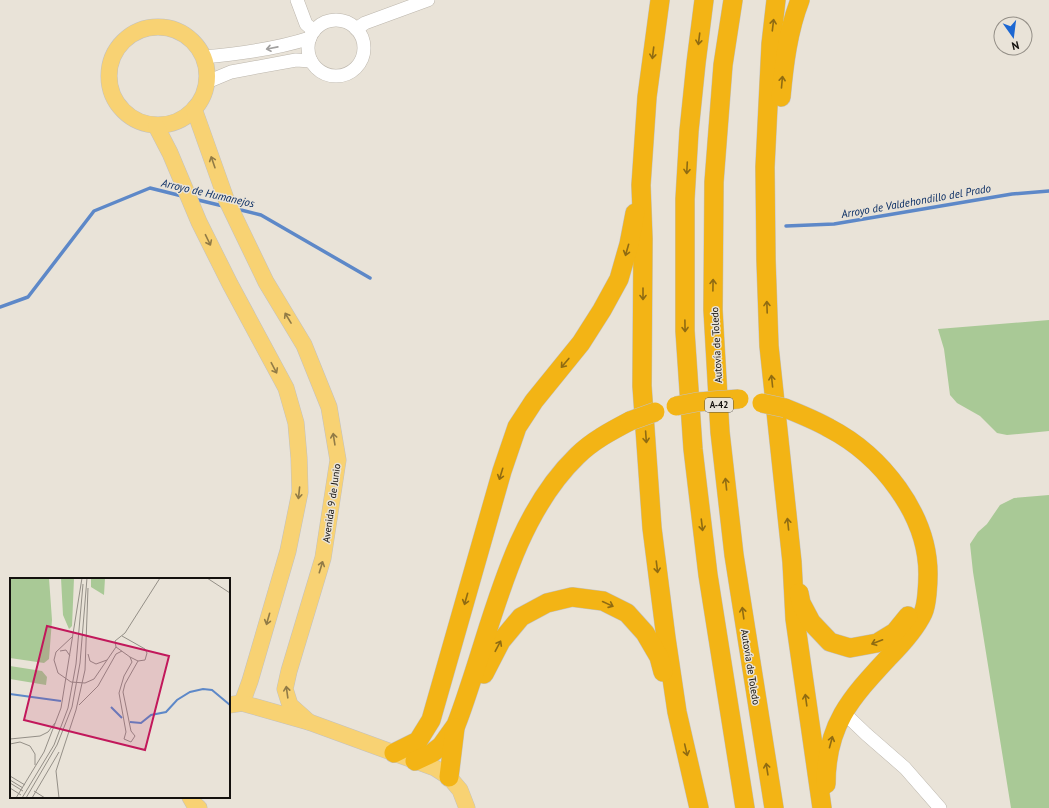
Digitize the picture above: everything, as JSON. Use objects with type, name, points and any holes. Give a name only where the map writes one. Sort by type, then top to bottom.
[{"type":"highway","points":[[660,0],[647,97],[641,185],[643,239],[642,386],[652,528],[677,712],[699,808]]},
{"type":"highway","name":"A-42","points":[[704,0],[693,93],[685,199],[685,330],[693,449],[707,567],[745,808]]},
{"type":"highway","name":"Autovía de Toledo","points":[[733,0],[723,65],[714,182],[713,310],[720,432],[734,555],[774,808]]},
{"type":"highway","points":[[776,0],[771,44],[765,167],[769,346],[792,562],[795,619],[823,808]]},
{"type":"highway","points":[[766,260],[784,60],[795,12],[800,0]]},
{"type":"highway","points":[[394,753],[418,741],[431,720],[500,479],[517,427],[534,401],[581,343],[602,310],[619,279],[629,244],[641,185]]},
{"type":"highway","points":[[449,776],[458,721],[509,570],[528,525],[545,494],[577,456],[600,438],[630,421],[676,406],[711,400],[739,399],[785,408],[818,422],[847,439],[862,450],[890,479],[909,506],[925,547],[928,565],[928,582],[924,612],[910,634],[867,680],[842,712],[834,730],[829,750],[823,808]]},
{"type":"highway","points":[[792,562],[801,603],[811,622],[830,642],[850,648],[877,643],[895,632],[912,612],[928,582]]},
{"type":"highway","points":[[415,761],[432,753],[441,746],[469,703],[501,641],[521,617],[547,603],[572,597],[603,601],[627,613],[645,633],[659,657],[667,691],[677,712]]},
{"type":"main road","points":[[160,27],[174,29],[186,36],[196,45],[203,57],[207,69],[207,82],[201,101],[185,118],[173,124],[156,126],[140,123],[127,116],[116,104],[110,90],[108,75],[111,59],[118,46],[134,33],[147,28],[160,27]]},
{"type":"main road","name":"Avenida 9 de Junio","points":[[194,109],[226,199],[266,282],[304,345],[329,407],[338,460],[323,558],[285,689],[290,705],[309,722]]},
{"type":"main road","points":[[156,126],[170,153],[191,205],[230,284],[286,388],[296,423],[300,492],[288,551],[250,681],[235,704],[309,722],[435,768],[449,776],[460,790],[467,808]]},
{"type":"main road","points":[[191,798],[194,804],[199,808]]},
{"type":"street","points":[[297,0],[306,24],[315,31]]},
{"type":"street","points":[[203,57],[236,54],[295,43],[315,31],[330,21],[339,20],[356,28],[361,36],[364,48],[361,61],[356,68],[349,73],[340,76],[332,76],[320,70],[311,61],[308,53],[308,46],[315,31],[313,18],[305,0]]},
{"type":"street","points":[[356,28],[365,23],[428,0]]},
{"type":"street","points":[[207,82],[231,72],[296,60],[311,61]]},
{"type":"street","points":[[842,712],[905,768],[940,808]]},
{"type":"green space","points":[[1049,320],[1049,431],[1007,435],[997,433],[980,416],[957,403],[950,395],[944,349],[938,329]]},
{"type":"green space","points":[[1049,495],[1049,808],[1011,808],[973,572],[970,544],[978,532],[987,524],[1000,505],[1014,498]]},
{"type":"waterway","name":"Arroyo de Humanejos","points":[[0,307],[28,297],[94,211],[150,188],[182,196]]},
{"type":"waterway","name":"Arroyo de Valdehondillo del Prado","points":[[786,226],[834,224],[1012,194],[1049,191]]},
{"type":"waterway","name":"Arroyo de Humanejos","points":[[194,199],[223,206]]},
{"type":"waterway","name":"Arroyo de Humanejos","points":[[237,209],[261,215],[370,278]]}]
